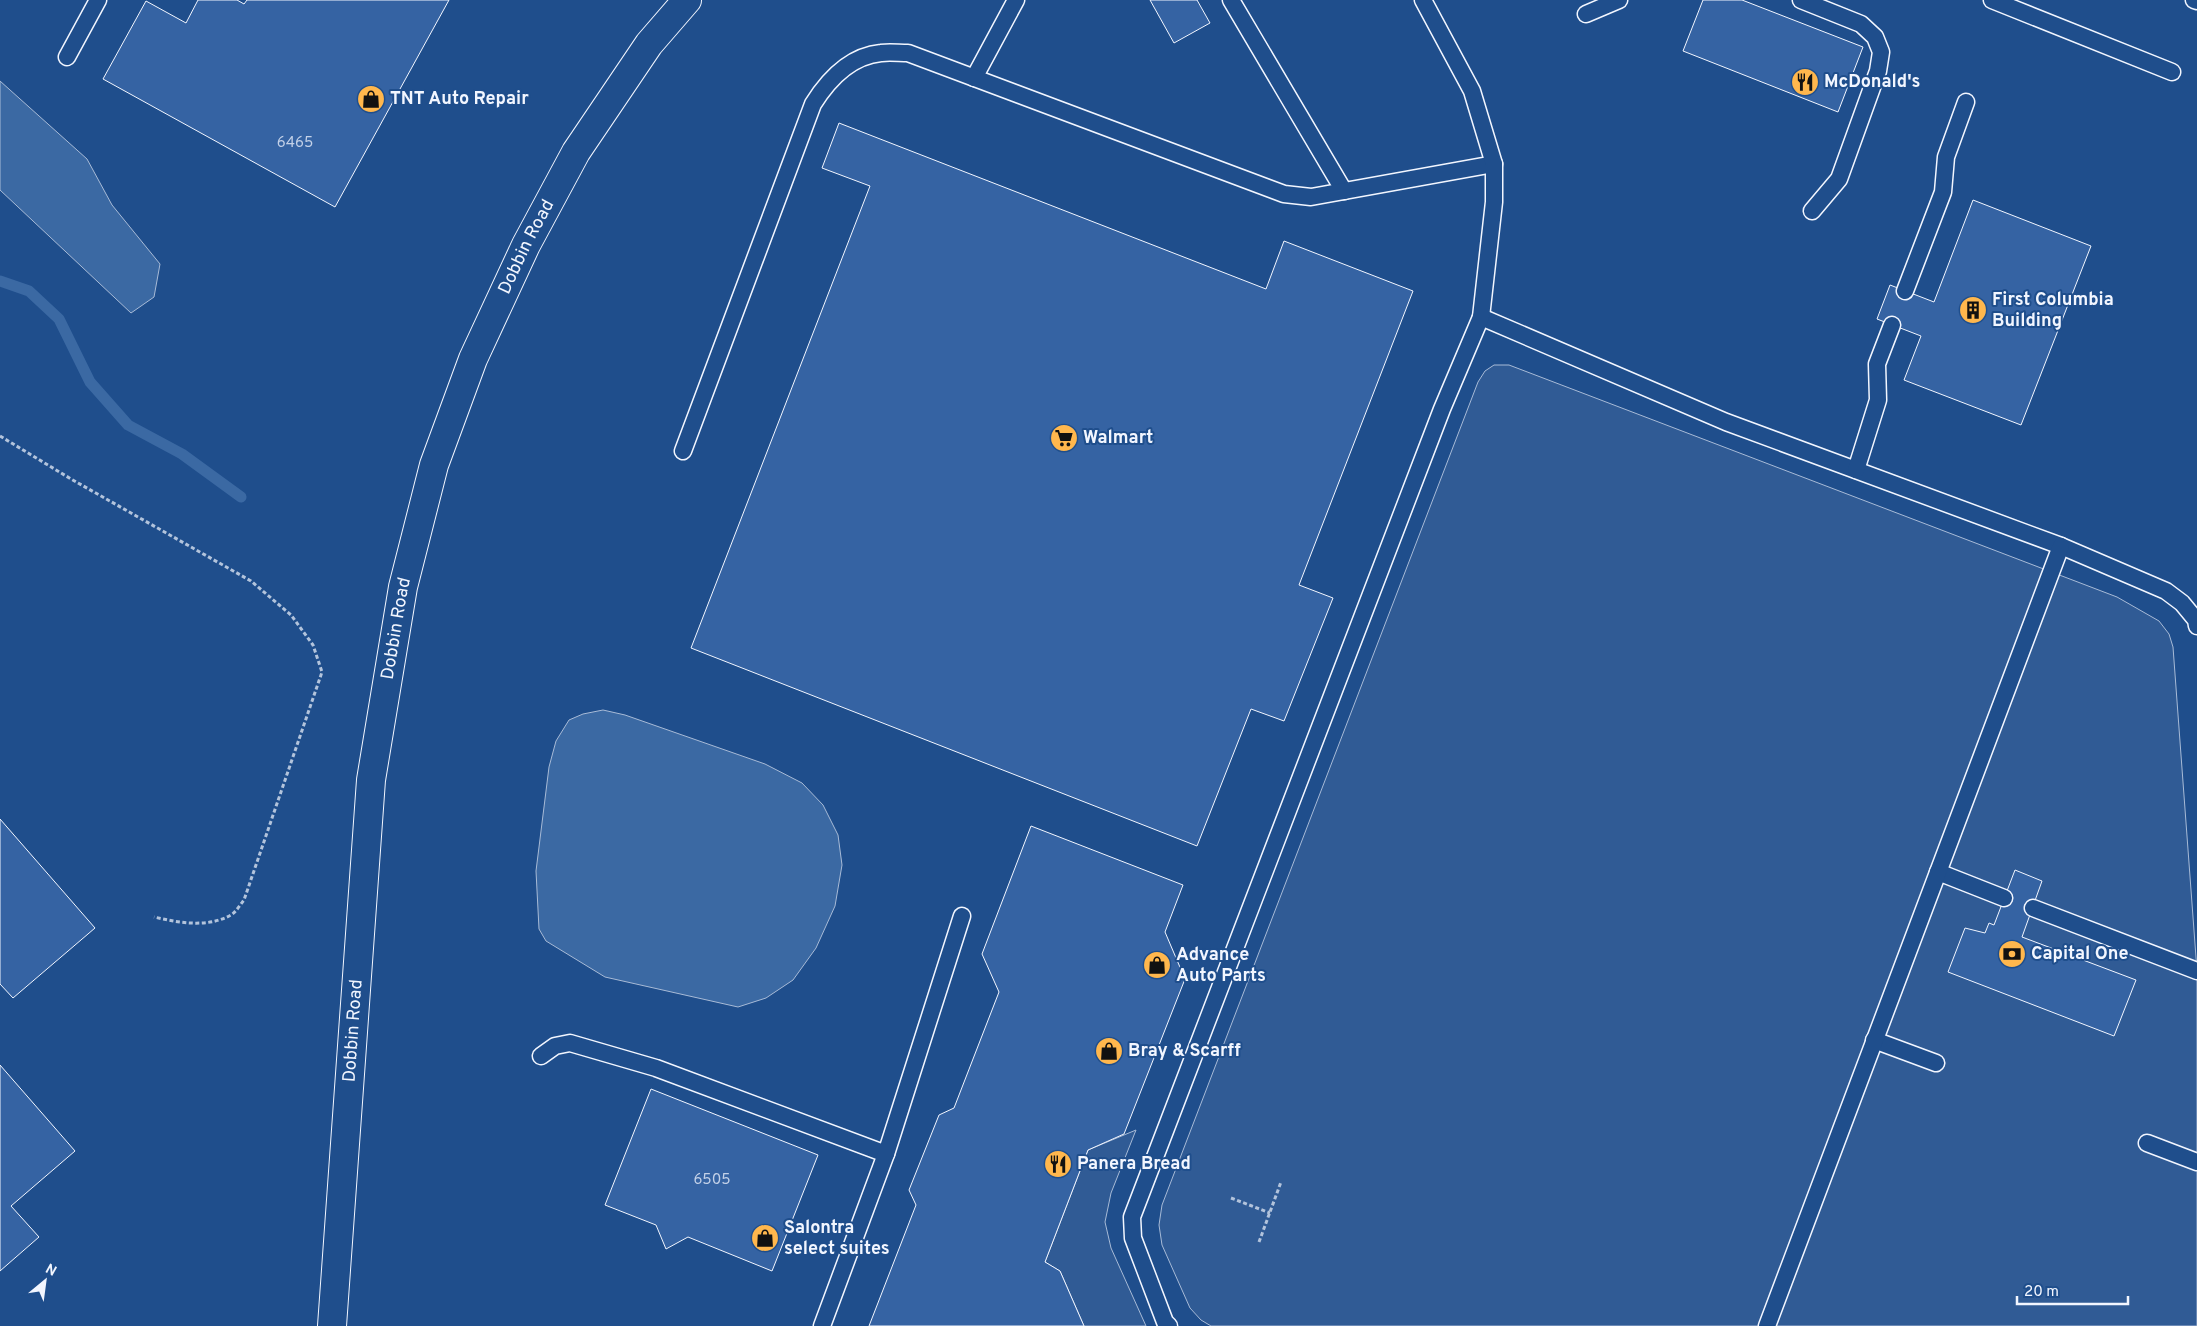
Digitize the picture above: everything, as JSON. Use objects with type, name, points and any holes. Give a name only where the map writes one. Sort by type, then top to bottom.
[{"type":"street","name":"Dobbin Road","points":[[332,1326],[371,780],[384,689],[403,587],[434,465],[473,359],[526,244],[562,177],[576,152],[649,44],[687,0]]},
{"type":"lane","points":[[67,57],[98,0]]},
{"type":"lane","points":[[974,78],[1016,0]]},
{"type":"lane","points":[[1231,0],[1344,191]]},
{"type":"lane","points":[[1169,1326],[1165,1322],[1133,1238],[1132,1217],[1442,409],[1482,317],[1494,202],[1494,164],[1472,91],[1423,0]]},
{"type":"lane","points":[[1586,14],[1619,0]]},
{"type":"lane","points":[[1802,0],[1861,24],[1875,36],[1881,52],[1878,71],[1839,179],[1812,211]]},
{"type":"lane","points":[[1992,0],[2172,72]]},
{"type":"lane","points":[[683,451],[813,104],[826,83],[842,69],[880,53],[908,53],[1284,194],[1311,197],[1494,164]]},
{"type":"lane","points":[[1904,291],[1943,192],[1946,157],[1966,102]]},
{"type":"lane","points":[[1482,317],[1726,422],[2061,546],[2166,591],[2182,603],[2196,620],[2197,626]]},
{"type":"lane","points":[[1856,470],[1878,400],[1877,364],[1892,325]]},
{"type":"lane","points":[[1767,1326],[2061,546]]},
{"type":"lane","points":[[1938,872],[2004,898]]},
{"type":"lane","points":[[2033,908],[2197,971]]},
{"type":"lane","points":[[822,1326],[886,1154],[962,916]]},
{"type":"lane","points":[[1874,1040],[1936,1063]]},
{"type":"lane","points":[[541,1056],[554,1046],[570,1043],[656,1068],[886,1154]]},
{"type":"lane","points":[[2148,1143],[2197,1162]]},
{"type":"path","points":[[0,436],[71,479],[251,581],[291,615],[313,645],[322,672],[244,900],[233,914],[208,923],[184,924],[154,917]]},
{"type":"path","points":[[1259,1242],[1281,1182]]},
{"type":"path","points":[[1231,1198],[1270,1213]]},
{"type":"shaded area","points":[[0,81],[87,159],[112,205],[160,264],[154,297],[131,313],[0,190]]},
{"type":"shaded area","points":[[1494,365],[1509,365],[2117,597],[2159,621],[2169,634],[2173,647],[2197,971],[2197,1326],[1211,1326],[1201,1320],[1190,1308],[1162,1245],[1159,1225],[1162,1205],[1478,382],[1485,371]]},
{"type":"shaded area","points":[[603,710],[625,715],[765,764],[802,783],[823,805],[838,835],[842,865],[835,906],[816,948],[793,980],[766,998],[738,1007],[605,977],[546,941],[539,929],[536,871],[549,767],[556,741],[569,720],[583,714]]},
{"type":"shaded area","points":[[1136,1130],[1111,1193],[1105,1222],[1111,1248],[1146,1326],[1084,1326],[1060,1271],[1045,1262],[1088,1150]]},
{"type":"building","points":[[198,0],[237,0],[244,4],[247,0],[449,0],[335,207],[103,79],[146,1],[186,23]]},
{"type":"building","points":[[1150,0],[1197,0],[1210,23],[1174,43]]},
{"type":"building","name":"McDonald's","points":[[1703,0],[1742,0],[1863,47],[1838,112],[1683,51]]},
{"type":"building","name":"Walmart","points":[[839,123],[1266,289],[1284,241],[1413,291],[1299,585],[1333,598],[1284,721],[1251,709],[1197,846],[691,648],[870,186],[822,168]]},
{"type":"building","name":"First Columbia Building","points":[[1973,200],[2091,246],[2021,425],[1904,380],[1921,336],[1877,319],[1890,285],[1934,302]]},
{"type":"building","points":[[0,819],[95,928],[13,998],[0,984]]},
{"type":"building","points":[[1031,826],[1183,885],[1165,932],[1185,979],[1124,1134],[1088,1150],[1045,1262],[1060,1271],[1084,1326],[869,1326],[916,1205],[909,1190],[939,1115],[954,1108],[999,992],[982,954]]},
{"type":"building","name":"Capital One","points":[[2015,870],[2042,881],[2022,937],[2136,980],[2114,1036],[1948,972],[1965,928],[1985,933],[1989,923],[1994,925]]},
{"type":"building","points":[[0,1065],[75,1151],[11,1206],[39,1237],[0,1271]]},
{"type":"building","points":[[651,1089],[818,1155],[772,1271],[688,1237],[666,1249],[656,1225],[605,1205]]},
{"type":"waterway","points":[[0,281],[29,291],[59,319],[90,382],[128,425],[182,454],[241,497]]},
{"type":"place","name":"McDonald's","points":[[1805,82]]},
{"type":"place","name":"TNT Auto Repair","points":[[371,99]]},
{"type":"place","name":"First Columbia Building","points":[[1973,310]]},
{"type":"place","name":"Walmart","points":[[1064,438]]},
{"type":"place","name":"Capital One","points":[[2012,954]]},
{"type":"place","name":"Advance Auto Parts","points":[[1157,965]]},
{"type":"place","name":"Bray & Scarff","points":[[1109,1051]]},
{"type":"place","name":"Panera Bread","points":[[1058,1164]]},
{"type":"place","name":"Salontra select suites","points":[[765,1238]]}]
